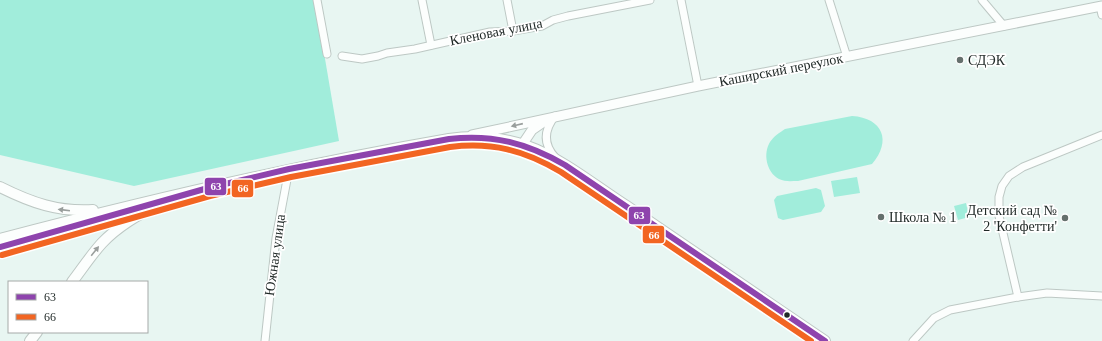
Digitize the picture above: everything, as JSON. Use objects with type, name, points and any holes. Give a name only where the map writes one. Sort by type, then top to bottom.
[{"type":"highway","points":[[0,239],[117,208],[289,169],[460,137],[491,137],[522,144],[560,162],[825,341]]},
{"type":"highway","points":[[0,187],[30,201],[54,208],[81,211],[117,208]]},
{"type":"highway","points":[[0,247],[208,188]]},
{"type":"highway","points":[[73,281],[94,251],[113,232],[138,216],[169,200]]},
{"type":"highway","points":[[30,341],[36,333]]},
{"type":"main road","name":"Каширский переулок","points":[[460,137],[698,86],[1004,26],[1101,9]]},
{"type":"main road","points":[[522,144],[532,130],[555,116]]},
{"type":"street","points":[[317,0],[327,54]]},
{"type":"street","points":[[422,0],[431,45]]},
{"type":"street","points":[[507,0],[514,31]]},
{"type":"street","name":"Кленовая улица","points":[[342,56],[362,59],[490,32],[514,31],[542,26],[553,20],[568,16],[650,0]]},
{"type":"street","points":[[681,0],[698,86]]},
{"type":"street","points":[[829,0],[848,57]]},
{"type":"street","points":[[982,0],[1004,26]]},
{"type":"street","points":[[555,116],[548,126],[546,140],[551,151],[560,162]]},
{"type":"street","points":[[1018,297],[999,216],[999,197],[1002,186],[1009,176],[1023,167],[1102,135]]},
{"type":"street","name":"Южная улица","points":[[264,341],[276,238],[289,169]]},
{"type":"street","points":[[913,341],[934,318],[950,310],[1047,293],[1102,296]]},
{"type":"green space","points":[[0,0],[315,0],[339,141],[134,186],[0,155]]},
{"type":"green space","points":[[852,116],[871,121],[881,132],[883,139],[882,147],[872,164],[798,181],[781,180],[771,172],[766,157],[768,146],[775,136],[785,129]]},
{"type":"green space","points":[[857,177],[860,193],[834,197],[831,181]]},
{"type":"green space","points":[[816,188],[821,190],[825,206],[821,212],[783,220],[778,218],[774,200],[777,196]]},
{"type":"green space","points":[[966,203],[969,217],[958,220],[954,206]]},
{"type":"transit line","name":"63","points":[[0,247],[208,188],[289,169],[449,139],[495,139],[537,151],[565,165],[825,341]]},
{"type":"transit line","name":"66","points":[[2,255],[210,196],[291,177],[450,147],[494,147],[521,153],[547,164],[561,172],[811,341]]},
{"type":"place","name":"СДЭК","points":[[960,60]]},
{"type":"place","name":"Школа № 1","points":[[881,217]]},
{"type":"place","name":"Детский сад № 2 'Конфетти'","points":[[1065,218]]}]
